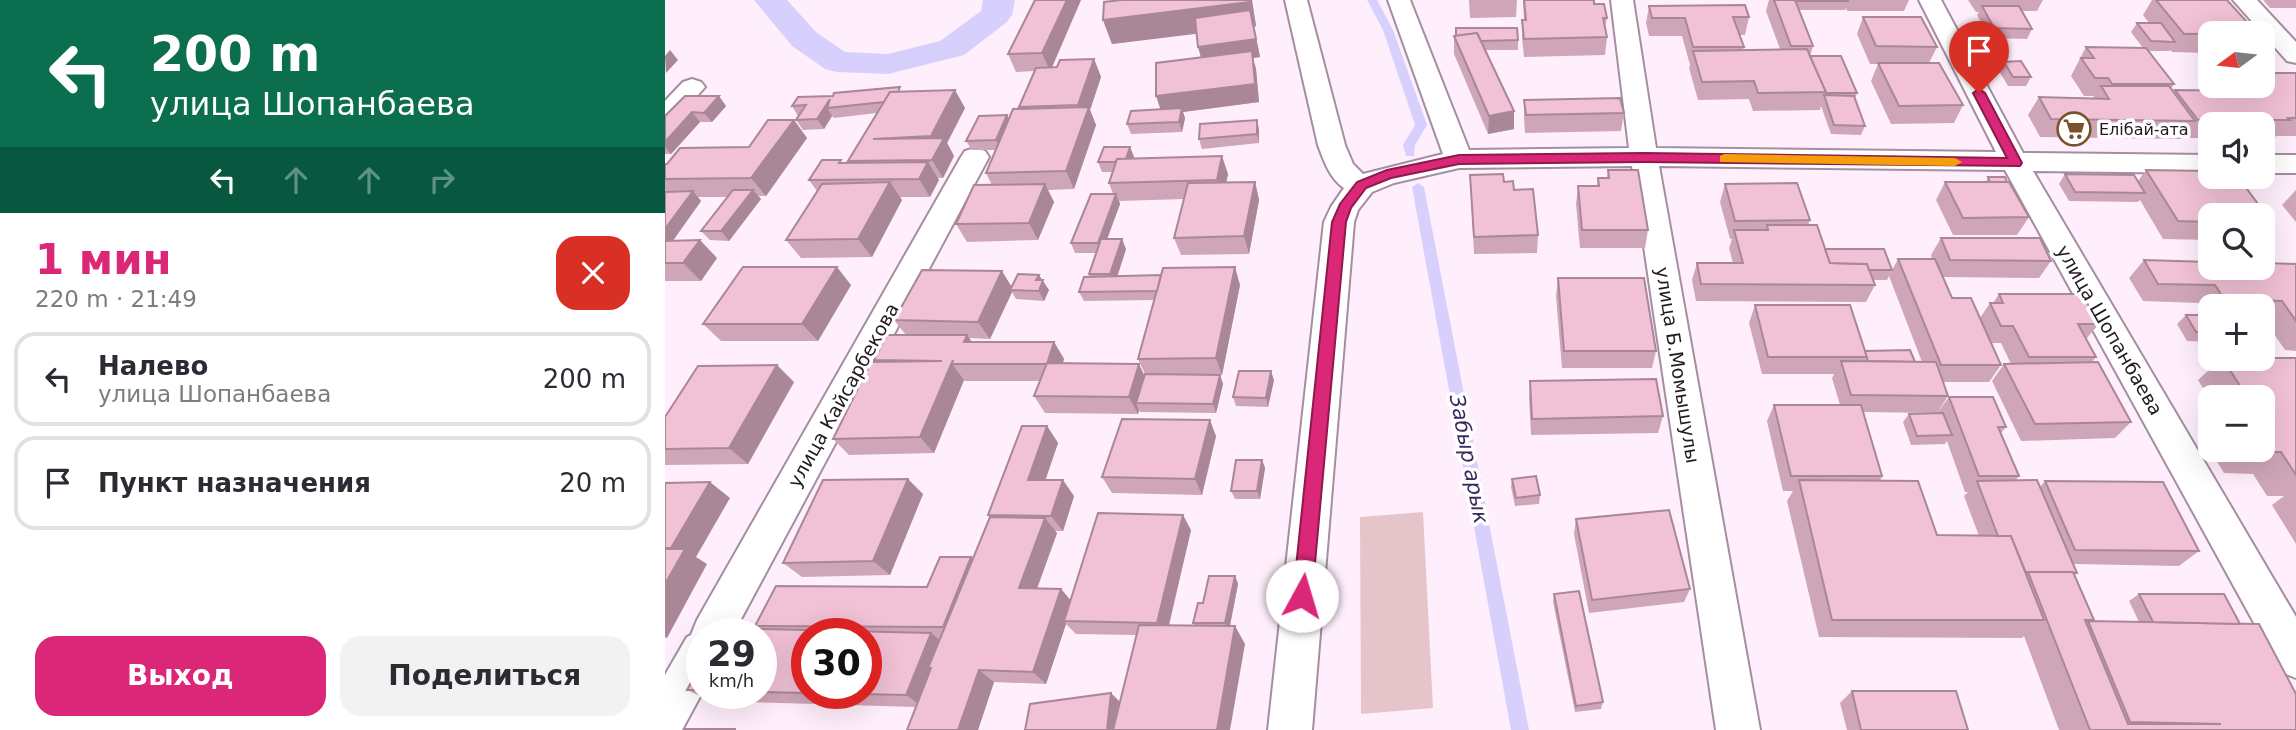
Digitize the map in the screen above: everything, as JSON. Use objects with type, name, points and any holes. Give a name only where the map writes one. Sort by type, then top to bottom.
[{"type":"street","points":[[1296,0],[1312,73],[1338,162],[1347,177],[1362,185]]},
{"type":"street","points":[[1399,0],[1459,159]]},
{"type":"street","name":"улица Б.Момышулы","points":[[1622,0],[1644,158],[1738,730]]},
{"type":"street","name":"улица Шопанбаева","points":[[1930,0],[2015,163],[2296,657]]},
{"type":"street","points":[[2244,0],[2296,56]]},
{"type":"street","points":[[665,116],[692,87]]},
{"type":"street","name":"улица Кайсарбекова","points":[[720,618],[975,157]]},
{"type":"street","points":[[1290,730],[1339,222],[1345,207],[1362,185],[1387,175],[1459,159],[1644,158],[2198,164]]},
{"type":"street","points":[[2275,164],[2296,164]]},
{"type":"street","points":[[665,717],[686,679]]},
{"type":"shaded area","points":[[1423,512],[1433,708],[1361,714],[1360,517]]},
{"type":"building","points":[[1035,0],[1067,0],[1042,53],[1008,54]]},
{"type":"building","points":[[1524,0],[1594,0],[1594,4],[1604,4],[1607,18],[1603,18],[1607,37],[1524,39]]},
{"type":"building","points":[[1774,0],[1795,0],[1813,46],[1791,46]]},
{"type":"building","points":[[1848,0],[1848,1],[1795,1]]},
{"type":"building","points":[[2156,0],[2227,0],[2246,21],[2198,21],[2198,34],[2184,34]]},
{"type":"building","points":[[1104,2],[1250,2],[1103,20]]},
{"type":"building","points":[[1745,5],[1749,17],[1733,17],[1744,47],[1693,47],[1685,18],[1652,18],[1649,6]]},
{"type":"building","points":[[1982,6],[2019,6],[2032,29],[1994,28]]},
{"type":"building","points":[[1250,10],[1256,39],[1198,47],[1195,18]]},
{"type":"building","points":[[1863,17],[1921,17],[1937,47],[1876,46]]},
{"type":"building","points":[[2137,23],[2161,23],[2175,42],[2151,41]]},
{"type":"building","points":[[1456,28],[1517,28],[1518,40],[1481,41],[1477,33],[1456,36]]},
{"type":"building","points":[[1477,33],[1514,111],[1489,116],[1454,36]]},
{"type":"building","points":[[2086,47],[2146,48],[2174,84],[2112,84],[2108,78],[2095,78],[2081,58],[2094,58]]},
{"type":"building","points":[[1807,49],[1826,92],[1758,93],[1754,81],[1702,82],[1693,51]]},
{"type":"building","points":[[1252,51],[1255,84],[1156,96],[1156,63]]},
{"type":"building","points":[[1810,56],[1841,56],[1857,93],[1826,93]]},
{"type":"building","points":[[1094,59],[1078,105],[1019,107],[1036,68],[1057,67],[1060,60]]},
{"type":"building","points":[[2021,61],[2031,77],[2013,77],[2004,62]]},
{"type":"building","points":[[1878,63],[1939,63],[1963,105],[1899,106]]},
{"type":"building","points":[[2275,73],[2296,73],[2296,118],[2275,120],[2275,112],[2198,112],[2198,120],[2175,90],[2198,90],[2198,98],[2275,98]]},
{"type":"building","points":[[2101,86],[2169,86],[2195,121],[2051,119],[2039,97],[2109,99]]},
{"type":"building","points":[[900,87],[898,92],[890,92],[884,102],[827,108],[830,99],[817,119],[796,120],[806,105],[792,106],[798,97],[833,96],[834,93]]},
{"type":"building","points":[[955,90],[931,136],[873,139],[944,138],[932,160],[848,161],[890,92]]},
{"type":"building","points":[[1824,95],[1854,96],[1865,126],[1834,125]]},
{"type":"building","points":[[685,96],[719,96],[704,113],[692,112],[665,142],[665,116]]},
{"type":"building","points":[[1620,98],[1624,113],[1526,115],[1524,100]]},
{"type":"building","points":[[1089,107],[1066,171],[986,173],[1013,109]]},
{"type":"building","points":[[1182,108],[1179,122],[1127,124],[1131,111]]},
{"type":"building","points":[[1007,115],[996,140],[966,141],[979,116]]},
{"type":"building","points":[[768,120],[794,120],[751,178],[665,179],[665,164],[680,148],[749,147]]},
{"type":"building","points":[[1257,120],[1257,134],[1199,139],[1200,124]]},
{"type":"building","points":[[1104,147],[1130,147],[1126,159],[1098,162]]},
{"type":"building","points":[[1222,156],[1217,180],[1109,183],[1117,159]]},
{"type":"building","points":[[822,160],[841,160],[839,163],[928,162],[919,179],[809,180]]},
{"type":"building","points":[[1608,170],[1638,170],[1648,230],[1582,230],[1578,186],[1599,186],[1598,178],[1609,178]]},
{"type":"building","points":[[2146,170],[2198,171],[2198,189],[2247,189],[2257,203],[2198,203],[2198,222],[2178,221]]},
{"type":"building","points":[[1503,174],[1504,182],[1513,181],[1514,190],[1533,189],[1538,235],[1474,237],[1470,175]]},
{"type":"building","points":[[2065,174],[2134,175],[2145,193],[2075,192]]},
{"type":"building","points":[[1988,177],[2005,177],[2007,182],[1990,182]]},
{"type":"building","points":[[890,182],[858,239],[786,240],[822,184]]},
{"type":"building","points":[[1255,182],[1244,236],[1174,238],[1188,183]]},
{"type":"building","points":[[1945,182],[2009,182],[2029,217],[1963,218]]},
{"type":"building","points":[[1797,183],[1810,220],[1735,221],[1725,184]]},
{"type":"building","points":[[1045,184],[1029,223],[956,224],[974,185]]},
{"type":"building","points":[[733,190],[753,190],[721,231],[701,231]]},
{"type":"building","points":[[693,191],[665,229],[665,192]]},
{"type":"building","points":[[1091,194],[1116,194],[1098,243],[1071,243]]},
{"type":"building","points":[[1767,225],[1817,225],[1830,263],[1867,264],[1875,285],[1701,284],[1697,263],[1743,263],[1734,230],[1768,230]]},
{"type":"building","points":[[1941,238],[2040,238],[2051,261],[1950,260]]},
{"type":"building","points":[[1101,239],[1122,239],[1110,274],[1089,274]]},
{"type":"building","points":[[700,240],[683,263],[665,263],[665,241]]},
{"type":"building","points":[[1825,249],[1884,249],[1892,270],[1869,270],[1867,264],[1830,263]]},
{"type":"building","points":[[1898,259],[1935,259],[1952,298],[1971,298],[2001,365],[1941,365]]},
{"type":"building","points":[[2144,260],[2198,262],[2198,280],[2275,280],[2275,263],[2296,264],[2296,321],[2282,301],[2275,301],[2275,294],[2221,294],[2215,285],[2158,284]]},
{"type":"building","points":[[743,267],[837,267],[802,324],[703,324]]},
{"type":"building","points":[[1235,267],[1216,358],[1138,359],[1163,268]]},
{"type":"building","points":[[922,270],[1002,271],[978,322],[894,320]]},
{"type":"building","points":[[1018,274],[1039,275],[1036,280],[1043,280],[1039,291],[1010,290]]},
{"type":"building","points":[[1161,275],[1157,291],[1079,292],[1084,277]]},
{"type":"building","points":[[1558,278],[1644,278],[1656,351],[1564,351]]},
{"type":"building","points":[[1999,294],[2082,294],[2099,324],[2078,324],[2096,357],[2029,357],[2013,326],[2001,326],[1990,303],[2003,303]]},
{"type":"building","points":[[1755,305],[1850,305],[1867,357],[1768,357]]},
{"type":"building","points":[[2186,315],[2198,315],[2196,332]]},
{"type":"building","points":[[887,335],[967,335],[964,342],[1054,342],[1047,364],[952,364],[953,360],[920,437],[833,439],[871,362],[942,361],[874,360]]},
{"type":"building","points":[[1910,350],[1915,362],[1868,361],[1865,351]]},
{"type":"building","points":[[2275,358],[2296,358],[2296,475],[2281,452],[2275,452],[2275,385],[2239,385],[2231,371],[2275,371]]},
{"type":"building","points":[[1841,361],[1936,362],[1948,396],[1851,395]]},
{"type":"building","points":[[2098,362],[2131,422],[2035,424],[2004,364]]},
{"type":"building","points":[[1047,363],[1139,364],[1129,397],[1034,396]]},
{"type":"building","points":[[777,365],[729,448],[665,449],[665,417],[698,366]]},
{"type":"building","points":[[1239,371],[1271,371],[1266,398],[1233,397]]},
{"type":"building","points":[[1145,374],[1220,375],[1213,404],[1136,403]]},
{"type":"building","points":[[1656,379],[1663,416],[1532,419],[1530,381]]},
{"type":"building","points":[[1949,397],[1993,397],[2006,427],[1998,427],[2019,476],[1979,476]]},
{"type":"building","points":[[1774,405],[1861,405],[1882,476],[1791,476]]},
{"type":"building","points":[[1943,413],[1952,435],[1917,436],[1909,414]]},
{"type":"building","points":[[1122,419],[1210,420],[1195,479],[1102,477]]},
{"type":"building","points":[[1022,426],[1047,426],[1028,480],[1063,480],[1051,516],[988,515]]},
{"type":"building","points":[[1236,460],[1262,460],[1257,491],[1231,491]]},
{"type":"building","points":[[1536,476],[1540,495],[1516,498],[1512,479]]},
{"type":"building","points":[[908,479],[873,561],[783,563],[823,480]]},
{"type":"building","points":[[1799,480],[1918,481],[1937,535],[2011,536],[2044,620],[1832,620]]},
{"type":"building","points":[[2037,480],[2077,573],[2026,573],[2011,536],[1998,536],[1977,481]]},
{"type":"building","points":[[2045,481],[2163,482],[2199,551],[2075,550]]},
{"type":"building","points":[[710,482],[671,548],[665,548],[665,483]]},
{"type":"building","points":[[1669,510],[1690,589],[1592,600],[1576,519]]},
{"type":"building","points":[[1098,513],[1183,515],[1157,623],[1064,621]]},
{"type":"building","points":[[990,517],[1045,518],[1019,588],[1061,589],[1033,672],[979,670],[958,730],[907,730],[931,668],[928,668]]},
{"type":"building","points":[[665,549],[685,549],[665,584]]},
{"type":"building","points":[[940,557],[971,557],[943,627],[882,627],[882,618],[791,618],[791,626],[777,626],[777,618],[759,618],[776,586],[927,587]]},
{"type":"building","points":[[2028,572],[2073,572],[2094,620],[2085,620],[2128,724],[2221,724],[2130,722],[2088,621],[2259,624],[2296,694],[2296,730],[2090,730]]},
{"type":"building","points":[[1209,576],[1235,576],[1225,623],[1193,623],[1198,603],[1203,603]]},
{"type":"building","points":[[1579,591],[1603,702],[1576,706],[1554,594]]},
{"type":"building","points":[[2139,594],[2224,594],[2240,624],[2153,622]]},
{"type":"building","points":[[1139,625],[1235,626],[1217,730],[1113,730]]},
{"type":"building","points":[[777,629],[791,630],[791,693],[777,692]]},
{"type":"building","points":[[882,632],[931,633],[906,695],[882,694]]},
{"type":"building","points":[[1852,691],[1956,691],[1968,730],[1861,730]]},
{"type":"building","points":[[1111,693],[1107,730],[1025,730],[1030,704]]},
{"type":"building","points":[[735,729],[735,730],[685,730]]},
{"type":"waterway","points":[[770,0],[804,39],[837,62],[888,64],[952,48],[996,15],[999,0]]},
{"type":"waterway","name":"Забыр арык","points":[[1372,0],[1388,30],[1421,125],[1409,145],[1410,153]]},
{"type":"waterway","name":"Забыр арык","points":[[1418,187],[1520,730]]},
{"type":"slow traffic","points":[[1724,159],[1955,162]]},
{"type":"place","name":"Елібай-ата","points":[[2074,129]]},
{"type":"route","points":[[1302,596],[1339,222],[1345,207],[1362,185],[1387,175],[1459,159],[1644,158],[2015,163],[1979,93]]}]
